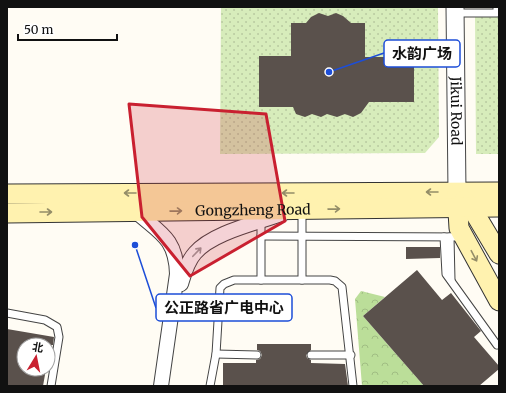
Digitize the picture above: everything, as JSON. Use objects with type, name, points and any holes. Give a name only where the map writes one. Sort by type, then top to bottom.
[{"type":"main road","name":"Gongzheng Road","points":[[7,212],[299,209],[462,202],[499,192]]},
{"type":"main road","name":"Gongzheng Road","points":[[7,194],[462,202],[499,207]]},
{"type":"main road","points":[[462,202],[459,228],[453,237],[499,301]]},
{"type":"main road","points":[[462,202],[499,254]]},
{"type":"street","name":"Jikui Road","points":[[456,10],[462,202]]},
{"type":"street","points":[[171,328],[185,272],[195,253],[220,236],[299,209]]},
{"type":"street","points":[[135,211],[167,240],[176,256],[177,274],[171,328],[161,386]]},
{"type":"lane","points":[[456,10],[497,12],[497,7]]},
{"type":"lane","points":[[299,209],[302,236],[302,280]]},
{"type":"lane","points":[[261,222],[261,280]]},
{"type":"lane","points":[[261,236],[453,237],[444,269],[497,345]]},
{"type":"lane","points":[[210,386],[216,354],[219,292],[222,286],[234,280],[330,280],[335,281],[342,287],[351,355],[353,386]]},
{"type":"lane","points":[[7,313],[45,320],[57,326],[60,337],[50,386]]},
{"type":"lane","points":[[216,354],[256,355]]},
{"type":"lane","points":[[311,355],[351,355]]},
{"type":"highlighted area","points":[[129,104],[266,114],[285,221],[190,276],[142,217]]},
{"type":"green space","points":[[221,7],[438,7],[439,137],[425,153],[220,154]]},
{"type":"green space","points":[[475,17],[499,17],[499,154],[476,154]]},
{"type":"green space","points":[[361,291],[385,297],[363,316],[424,386],[362,386],[355,299]]},
{"type":"building","points":[[319,13],[328,16],[336,13],[343,16],[351,23],[365,23],[365,57],[414,57],[414,102],[369,102],[361,113],[353,117],[345,114],[337,117],[327,114],[321,117],[312,114],[305,117],[296,114],[293,107],[259,107],[259,56],[291,56],[291,23],[306,23],[311,17]]},
{"type":"building","points":[[406,247],[440,247],[440,258],[406,259]]},
{"type":"building","points":[[417,270],[442,300],[451,293],[481,331],[474,337],[499,366],[499,369],[479,386],[424,386],[363,316]]},
{"type":"building","points":[[7,329],[54,337],[16,337],[16,377],[45,377],[43,386],[7,386]]},
{"type":"building","points":[[257,344],[311,344],[311,350],[306,355],[307,358],[311,360],[311,363],[345,364],[348,386],[223,386],[223,363],[256,363],[256,360],[260,359],[262,355],[260,351],[257,350]]},
{"type":"place","name":"水韵广场","points":[[329,72]]},
{"type":"place","name":"公正路省广电中心","points":[[135,245]]}]
